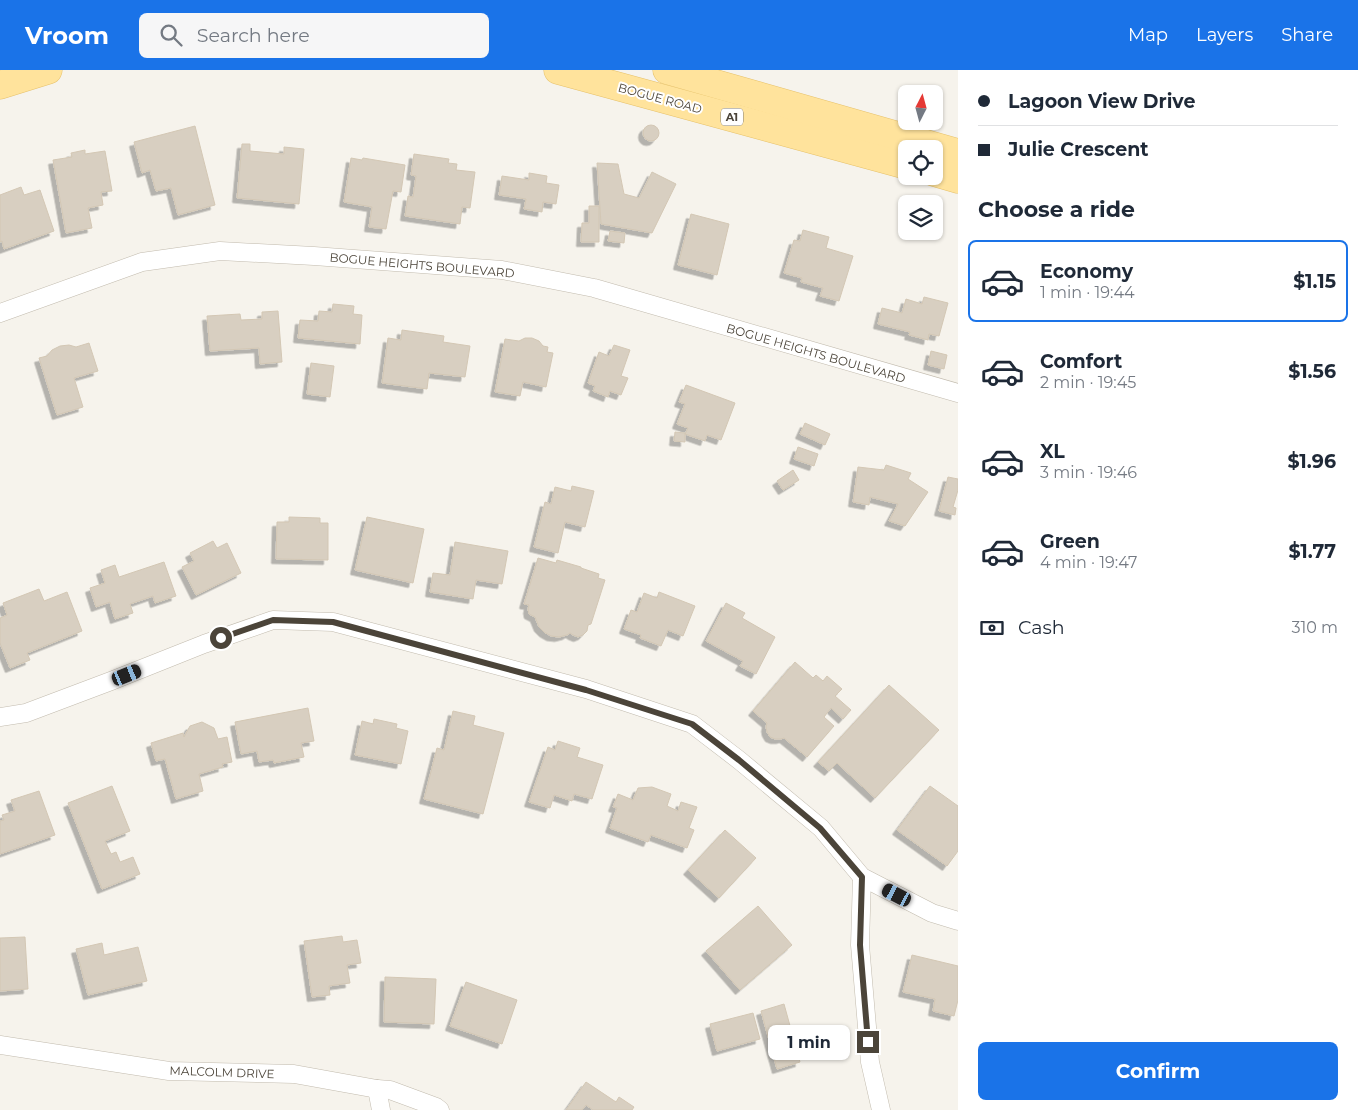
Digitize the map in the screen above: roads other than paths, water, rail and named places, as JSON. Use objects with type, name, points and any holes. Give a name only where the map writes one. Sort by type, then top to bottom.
[{"type":"main road","points":[[0,85],[48,70]]},
{"type":"main road","name":"BOGUE ROAD","points":[[558,70],[898,163]]},
{"type":"main road","name":"A1","points":[[667,70],[958,153]]},
{"type":"main road","points":[[943,175],[958,179]]},
{"type":"street","name":"BOGUE HEIGHTS BOULEVARD","points":[[0,313],[142,262],[220,252],[314,256],[492,270],[594,288],[958,393]]},
{"type":"street","points":[[0,717],[26,713],[204,644],[273,620],[333,622],[586,690],[692,724],[739,760],[820,828],[862,877],[932,913],[958,921]]},
{"type":"street","points":[[862,877],[861,954],[870,1062],[881,1110]]},
{"type":"street","name":"MALCOLM DRIVE","points":[[0,1045],[169,1071],[294,1074],[390,1090],[440,1110]]},
{"type":"street","points":[[377,1089],[381,1110]]}]
